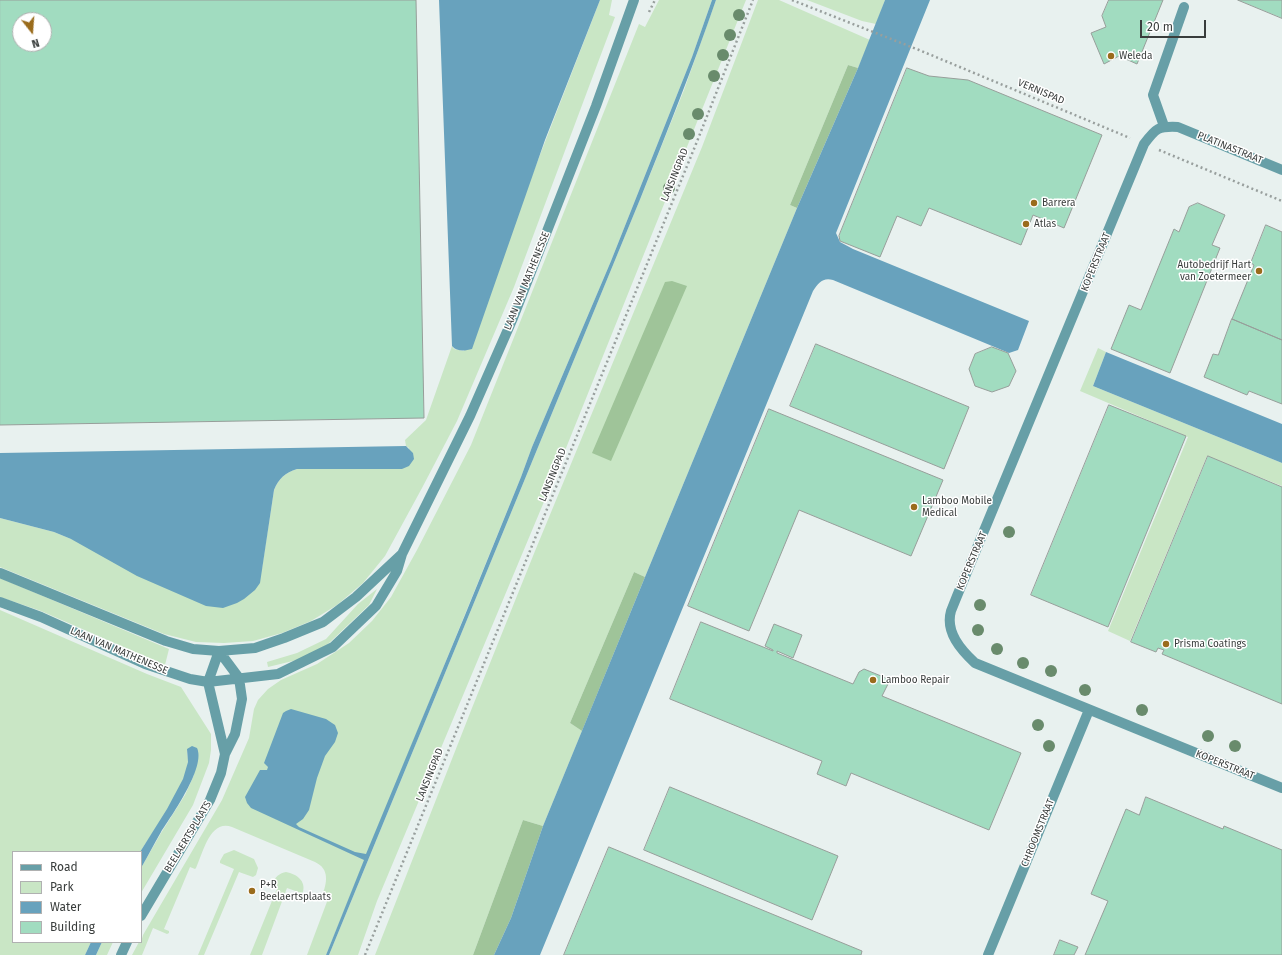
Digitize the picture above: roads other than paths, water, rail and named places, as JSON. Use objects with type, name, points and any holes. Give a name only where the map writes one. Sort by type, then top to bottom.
[{"type":"street","name":"LAAN VAN MATHENESSE","points":[[0,602],[41,617],[145,664],[190,679],[208,682],[278,674],[333,647],[376,606],[397,571],[402,554],[470,416],[513,318],[596,106],[634,0]]},
{"type":"street","points":[[1164,126],[1153,95],[1184,7]]},
{"type":"street","name":"PLATINASTRAAT","points":[[1164,126],[1178,127],[1282,170]]},
{"type":"street","name":"KOPERSTRAAT","points":[[1164,126],[1154,129],[1144,144],[951,613],[951,627],[956,642],[963,652],[975,663],[1282,788]]},
{"type":"street","name":"LAAN VAN MATHENESSE","points":[[0,572],[166,641],[193,649],[219,651],[255,648],[323,622],[356,597],[402,554]]},
{"type":"street","points":[[219,651],[208,682],[226,754]]},
{"type":"street","name":"BEELAERTSPLAATS","points":[[142,914],[210,800],[219,778],[226,754],[235,734],[242,699],[239,678],[219,651]]},
{"type":"street","name":"CHROOMSTRAAT","points":[[988,955],[1089,710]]},
{"type":"street","points":[[121,955],[127,943]]},
{"type":"water","points":[[439,0],[600,0],[545,140],[472,349],[464,351],[456,349],[452,346]]},
{"type":"water","points":[[712,0],[716,0],[680,99],[641,197],[329,955],[326,955],[364,860],[251,808],[245,797],[260,770],[267,770],[268,767],[264,763],[283,713],[291,709],[326,719],[335,725],[338,733],[335,742],[325,756],[317,778],[309,810],[303,819],[296,824],[299,827],[355,852],[366,854],[465,615],[532,447],[611,261],[692,57]]},
{"type":"water","points":[[885,0],[930,0],[836,233],[840,242],[853,249],[1029,321],[1018,350],[1009,353],[833,280],[826,279],[817,285],[813,291],[540,955],[494,955],[511,918],[543,826],[797,208],[858,68]]},
{"type":"water","points":[[1106,352],[1282,424],[1282,463],[1093,386]]},
{"type":"water","points":[[406,446],[413,453],[414,459],[409,466],[402,469],[297,469],[283,476],[274,490],[260,583],[255,590],[244,599],[223,608],[206,606],[137,576],[71,539],[54,532],[0,518],[0,453]]},
{"type":"water","points":[[192,746],[197,748],[197,767],[180,803],[161,832],[142,866],[142,851],[141,851],[167,809],[183,779],[188,762],[187,749]]},
{"type":"water","points":[[91,943],[102,943],[96,955],[85,955]]},
{"type":"place","name":"Weleda","points":[[1111,56]]},
{"type":"place","name":"Barrera","points":[[1034,203]]},
{"type":"place","name":"Atlas","points":[[1026,224]]},
{"type":"place","name":"Autobedrijf Hart van Zoetermeer","points":[[1259,271]]},
{"type":"place","name":"Lamboo Mobile Medical","points":[[914,507]]},
{"type":"place","name":"Prisma Coatings","points":[[1166,644]]},
{"type":"place","name":"Lamboo Repair","points":[[873,680]]},
{"type":"place","name":"P+R Beelaertsplaats","points":[[252,891]]}]
